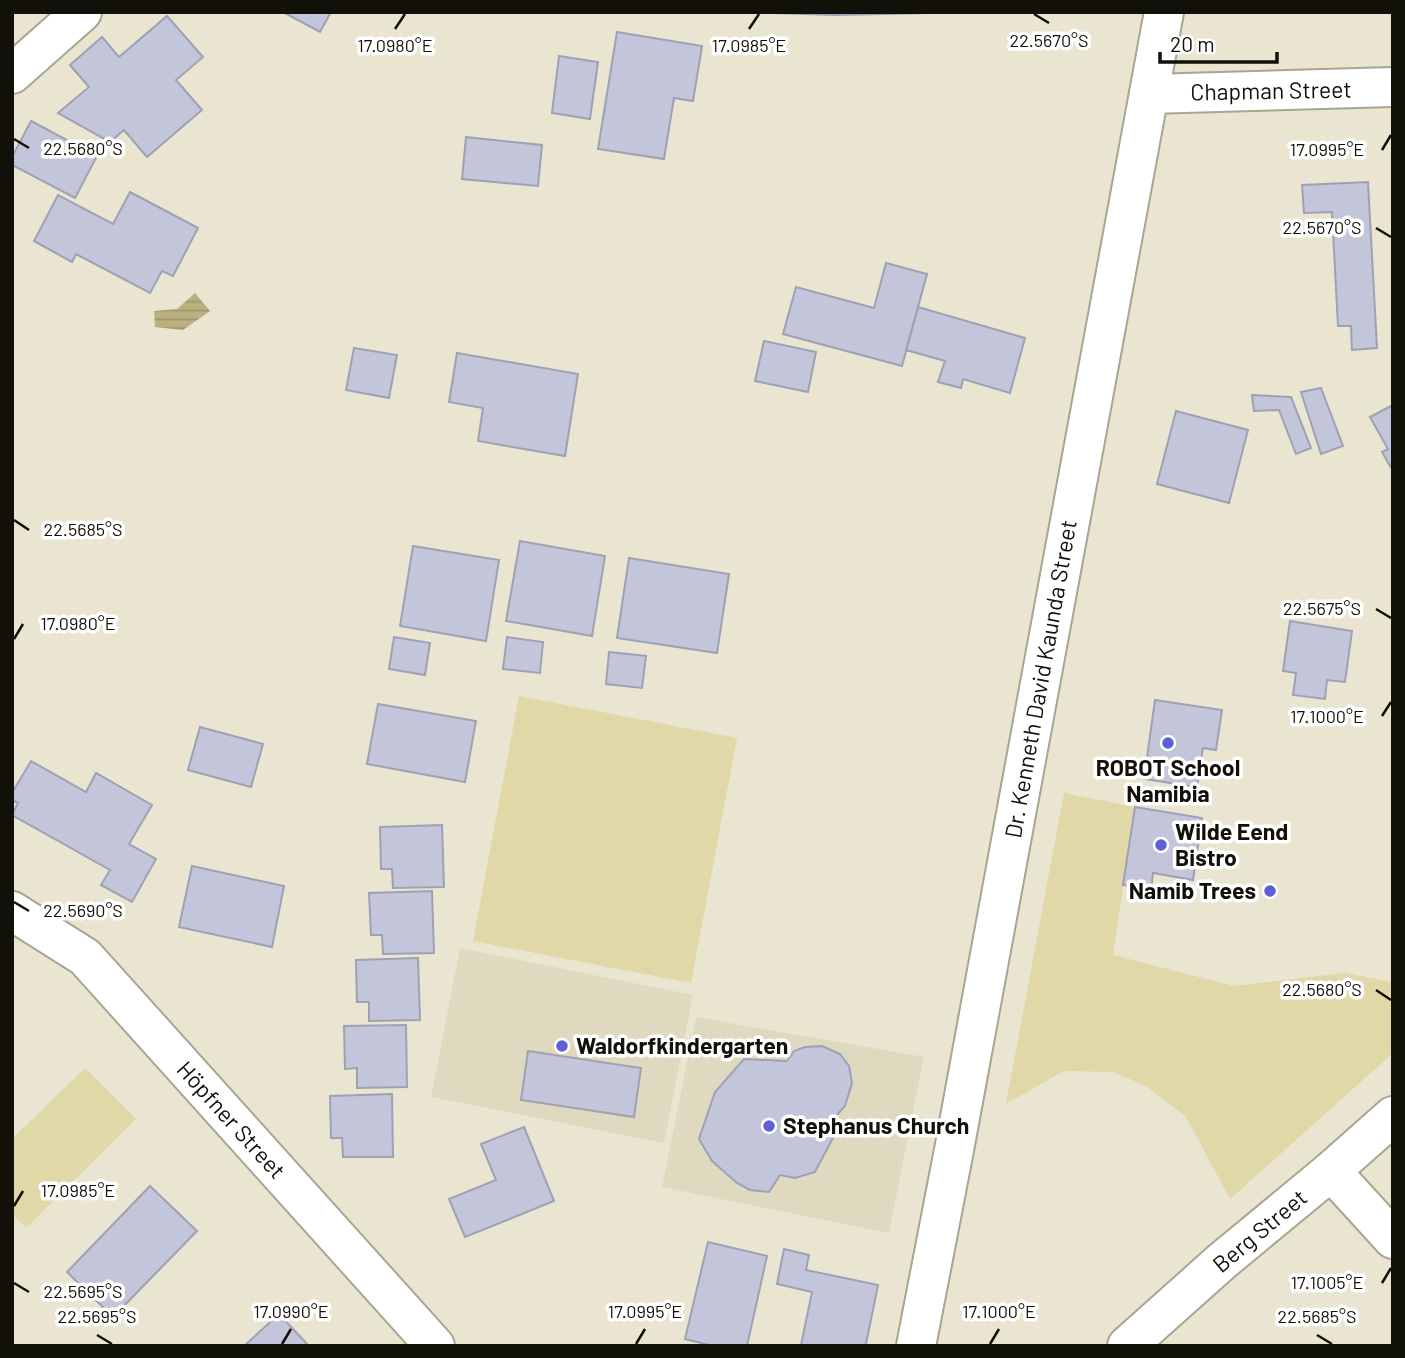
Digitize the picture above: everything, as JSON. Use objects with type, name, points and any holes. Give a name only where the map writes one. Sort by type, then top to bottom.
[{"type":"street","points":[[12,74],[82,12]]},
{"type":"street","name":"Dr. Kenneth David Kaunda Street","points":[[916,1346],[1164,12]]},
{"type":"street","name":"Chapman Street","points":[[1149,94],[1393,88]]},
{"type":"street","name":"Höpfner Street","points":[[12,911],[85,957],[435,1346]]},
{"type":"street","name":"Berg Street","points":[[1127,1346],[1393,1116]]},
{"type":"street","points":[[1331,1171],[1393,1239]]},
{"type":"shaded area","points":[[195,293],[210,311],[183,330],[155,327],[154,311],[177,309]]},
{"type":"shaded area","points":[[519,696],[737,738],[691,983],[473,941]]},
{"type":"shaded area","points":[[1064,793],[1135,807],[1113,955],[1234,986],[1344,973],[1393,982],[1393,1053],[1230,1199],[1186,1117],[1146,1086],[1113,1072],[1064,1071],[1006,1104]]},
{"type":"shaded area","name":"Waldorfkindergarten","points":[[460,948],[693,995],[664,1143],[431,1097]]},
{"type":"shaded area","points":[[696,1017],[924,1057],[889,1233],[662,1187]]},
{"type":"shaded area","points":[[85,1068],[136,1119],[26,1228],[12,1214],[12,1139]]},
{"type":"building","points":[[283,12],[331,12],[320,32]]},
{"type":"building","points":[[772,12],[836,12],[836,15],[772,13]]},
{"type":"building","points":[[836,12],[930,12],[930,13],[836,15]]},
{"type":"building","points":[[167,16],[203,57],[176,80],[202,110],[147,157],[124,130],[110,142],[58,113],[89,87],[70,65],[102,37],[119,57]]},
{"type":"building","points":[[617,32],[702,46],[693,101],[674,98],[664,159],[598,149]]},
{"type":"building","points":[[559,56],[598,62],[590,119],[552,113]]},
{"type":"building","points":[[31,121],[97,156],[75,198],[12,165],[12,157]]},
{"type":"building","points":[[466,137],[542,145],[538,186],[462,179]]},
{"type":"building","points":[[1368,182],[1377,348],[1352,350],[1351,326],[1338,326],[1332,212],[1304,213],[1302,185]]},
{"type":"building","points":[[130,192],[198,228],[173,276],[162,271],[150,293],[76,254],[72,262],[34,241],[58,195],[113,224]]},
{"type":"building","points":[[886,263],[927,274],[902,366],[783,334],[796,287],[874,308]]},
{"type":"building","points":[[918,307],[1025,338],[1010,393],[963,379],[961,388],[938,382],[945,361],[906,350]]},
{"type":"building","points":[[764,341],[816,352],[808,392],[755,381]]},
{"type":"building","points":[[354,348],[397,355],[389,398],[346,390]]},
{"type":"building","points":[[457,353],[578,374],[565,456],[478,441],[483,408],[449,402]]},
{"type":"building","points":[[1321,388],[1343,446],[1321,454],[1301,392]]},
{"type":"building","points":[[1252,395],[1291,397],[1311,448],[1296,454],[1279,410],[1254,411]]},
{"type":"building","points":[[1393,405],[1393,471],[1382,452],[1388,449],[1370,417]]},
{"type":"building","points":[[1176,411],[1248,430],[1229,503],[1157,484]]},
{"type":"building","points":[[520,541],[605,556],[592,636],[506,621]]},
{"type":"building","points":[[413,546],[499,560],[486,641],[400,626]]},
{"type":"building","points":[[629,558],[729,574],[717,653],[617,638]]},
{"type":"building","points":[[1290,621],[1352,631],[1345,682],[1327,680],[1325,699],[1293,695],[1296,673],[1283,671]]},
{"type":"building","points":[[394,637],[430,643],[425,675],[389,669]]},
{"type":"building","points":[[507,637],[543,642],[540,673],[503,669]]},
{"type":"building","points":[[609,652],[646,656],[642,688],[606,684]]},
{"type":"building","points":[[1155,700],[1222,710],[1216,750],[1203,748],[1197,787],[1144,779]]},
{"type":"building","points":[[378,704],[476,721],[465,782],[367,764]]},
{"type":"building","points":[[200,727],[263,744],[251,787],[188,770]]},
{"type":"building","points":[[31,761],[86,792],[96,773],[152,805],[129,844],[156,859],[132,902],[101,885],[110,870],[12,815],[18,803],[12,800],[12,793]]},
{"type":"building","points":[[1135,807],[1202,818],[1193,880],[1153,873],[1151,890],[1123,885]]},
{"type":"building","points":[[442,825],[444,887],[393,888],[392,869],[381,869],[380,827]]},
{"type":"building","points":[[192,866],[284,886],[272,947],[179,927]]},
{"type":"building","points":[[432,891],[434,953],[383,954],[382,935],[371,935],[369,893]]},
{"type":"building","points":[[418,958],[420,1020],[369,1021],[369,1002],[357,1002],[356,960]]},
{"type":"building","points":[[406,1025],[407,1087],[357,1088],[357,1068],[345,1069],[344,1026]]},
{"type":"building","name":"Stephanus Church","points":[[822,1046],[840,1054],[849,1066],[852,1083],[845,1106],[834,1118],[835,1134],[815,1172],[795,1178],[780,1175],[769,1192],[750,1190],[737,1183],[712,1161],[699,1139],[715,1092],[744,1059],[787,1061],[794,1051]]},
{"type":"building","points":[[528,1051],[641,1068],[634,1117],[521,1100]]},
{"type":"building","points":[[392,1094],[393,1157],[343,1157],[342,1138],[331,1138],[330,1096]]},
{"type":"building","points":[[524,1127],[554,1201],[465,1237],[449,1199],[496,1180],[481,1144]]},
{"type":"building","points":[[150,1186],[197,1231],[113,1317],[67,1272]]},
{"type":"building","points":[[708,1242],[767,1256],[747,1346],[713,1346],[685,1339]]},
{"type":"building","points":[[784,1249],[809,1255],[806,1270],[878,1285],[866,1344],[801,1345],[812,1292],[777,1284]]},
{"type":"building","points":[[279,1314],[309,1346],[244,1346]]},
{"type":"place","name":"ROBOT School Namibia","points":[[1168,743]]},
{"type":"place","name":"Wilde Eend Bistro","points":[[1161,845]]},
{"type":"place","name":"Namib Trees","points":[[1270,891]]},
{"type":"place","name":"Waldorfkindergarten","points":[[562,1046]]},
{"type":"place","name":"Stephanus Church","points":[[769,1126]]}]
